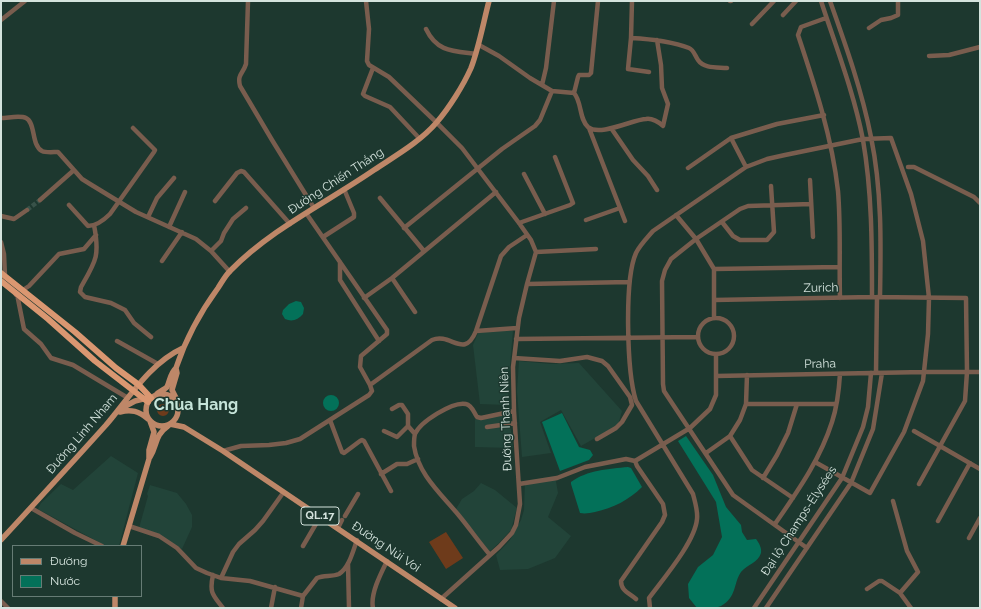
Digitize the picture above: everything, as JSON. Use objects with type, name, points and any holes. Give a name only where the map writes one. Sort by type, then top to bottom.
[{"type":"highway","points":[[2,276],[23,290],[75,332],[116,368],[139,385],[150,398]]},
{"type":"highway","points":[[2,276],[9,287],[95,361],[135,391],[150,398]]},
{"type":"main road","name":"Đường Chiến Thắng","points":[[150,398],[166,387],[172,372],[176,368],[193,326],[206,304],[230,272],[264,242],[401,152],[436,122],[470,69],[479,45],[488,1]]},
{"type":"main road","name":"Đường Linh Nham","points":[[1,539],[31,508],[158,364],[166,357],[183,348]]},
{"type":"main road","name":"Đường Chiến Thắng","points":[[176,368],[177,373],[172,390],[178,407]]},
{"type":"main road","points":[[116,413],[130,403],[167,394],[174,399],[178,407],[179,419],[184,426]]},
{"type":"main road","points":[[124,545],[154,432],[146,411],[150,398]]},
{"type":"main road","points":[[148,459],[154,451],[159,433],[176,418],[178,407]]},
{"type":"main road","name":"QL.17","points":[[116,413],[135,411],[159,426],[169,424]]},
{"type":"main road","name":"Đường Núi Voi","points":[[169,424],[184,426],[223,451],[283,493],[357,540],[455,608]]},
{"type":"main road","points":[[115,597],[115,608]]},
{"type":"street","points":[[1,20],[25,1]]},
{"type":"street","points":[[248,1],[246,64],[244,70],[240,73],[240,86],[314,208]]},
{"type":"street","points":[[366,1],[369,29],[367,61],[369,65],[389,77],[462,148],[519,223],[534,246],[536,252],[596,249]]},
{"type":"street","points":[[542,86],[546,68],[554,1]]},
{"type":"street","points":[[598,1],[591,73],[589,75],[578,77],[574,93],[625,221]]},
{"type":"street","points":[[632,1],[628,69],[649,72]]},
{"type":"street","points":[[752,24],[774,1]]},
{"type":"street","points":[[783,15],[796,1]]},
{"type":"street","name":"Đại lộ Champs-Élysées","points":[[821,1],[852,98],[862,140],[868,174],[876,297]]},
{"type":"street","name":"Đại lộ Champs-Élysées","points":[[754,608],[842,478],[863,427],[874,373],[876,297],[881,226],[872,138],[861,95],[830,1]]},
{"type":"street","points":[[869,28],[881,20],[898,15],[898,1]]},
{"type":"street","points":[[826,18],[800,27],[798,35],[824,115],[831,147],[838,192],[840,298]]},
{"type":"street","points":[[426,29],[431,39],[441,48],[476,54]]},
{"type":"street","points":[[631,38],[657,40],[691,49],[698,61],[703,64],[707,66],[727,68]]},
{"type":"street","points":[[589,128],[596,130],[611,128],[646,119],[658,122],[663,126],[668,104],[662,88],[661,65],[657,40]]},
{"type":"street","points":[[479,45],[499,56],[542,86],[552,91],[574,93]]},
{"type":"street","points":[[929,56],[949,55],[980,47]]},
{"type":"street","points":[[372,68],[363,94],[390,107],[419,138]]},
{"type":"street","points":[[404,228],[477,168],[535,126],[540,120],[552,91]]},
{"type":"street","points":[[688,168],[731,138],[777,124],[824,115]]},
{"type":"street","points":[[1,118],[27,118],[30,122],[36,142],[43,152],[58,152],[74,170],[90,184],[118,202],[196,239],[211,251],[230,272]]},
{"type":"street","points":[[69,205],[88,226],[94,225],[105,219],[110,214],[155,150],[132,128]]},
{"type":"street","points":[[611,128],[633,160],[648,176],[657,190]]},
{"type":"street","points":[[731,138],[746,167]]},
{"type":"street","points":[[650,608],[649,598],[693,535],[697,519],[696,505],[693,494],[636,401],[632,390],[629,338],[629,282],[636,254],[653,231],[746,167],[779,156],[872,138],[891,138],[909,187],[923,241],[929,298],[928,334],[923,381],[904,432],[870,493],[815,462]]},
{"type":"street","points":[[519,223],[573,203],[555,157]]},
{"type":"street","points":[[908,167],[914,167],[974,197],[980,203]]},
{"type":"street","points":[[40,200],[74,170]]},
{"type":"street","points":[[215,200],[237,173],[240,171],[244,172],[290,224]]},
{"type":"street","points":[[524,174],[545,214]]},
{"type":"street","points":[[148,217],[157,198],[174,178]]},
{"type":"street","points":[[810,180],[813,237]]},
{"type":"street","points":[[722,222],[733,236],[740,240],[767,240],[774,232],[771,186]]},
{"type":"street","points":[[323,237],[354,217],[354,213],[344,189]]},
{"type":"street","points":[[169,227],[185,192]]},
{"type":"street","points":[[364,298],[392,278],[496,192]]},
{"type":"street","points":[[380,198],[424,251]]},
{"type":"street","points":[[807,548],[733,495],[690,428],[664,391],[662,281],[665,270],[671,259],[696,239],[740,209],[748,206],[811,204]]},
{"type":"street","points":[[211,251],[221,241],[233,219],[246,208]]},
{"type":"street","points":[[586,220],[620,208]]},
{"type":"street","points":[[1,216],[14,219],[27,210]]},
{"type":"street","points":[[223,451],[241,446],[286,443],[300,439],[369,395],[372,391],[360,367],[361,356],[387,334],[387,330],[306,213]]},
{"type":"street","points":[[676,214],[696,239],[714,268],[714,318]]},
{"type":"street","points":[[94,225],[97,251],[95,261],[81,287],[80,292],[85,297],[111,303],[125,310],[134,323],[151,337]]},
{"type":"street","points":[[162,261],[182,232]]},
{"type":"street","points":[[23,290],[29,286],[58,254],[84,249],[96,235]]},
{"type":"street","points":[[370,385],[432,340],[443,338],[458,344],[466,345],[470,342],[476,331],[501,256],[509,247],[527,235]]},
{"type":"street","points":[[1,242],[4,254],[2,276]]},
{"type":"street","name":"Đường Thanh Niên","points":[[441,599],[506,540],[516,525],[520,504],[514,411],[514,358],[517,328],[536,252]]},
{"type":"street","points":[[340,262],[340,280],[379,341]]},
{"type":"street","points":[[714,268],[839,267]]},
{"type":"street","points":[[392,278],[415,312]]},
{"type":"street","points":[[527,284],[629,282]]},
{"type":"street","points":[[17,294],[24,329],[41,344],[52,358],[73,365],[128,398]]},
{"type":"street","name":"Zurich","points":[[714,300],[876,297],[966,298],[967,372]]},
{"type":"street","points":[[714,318],[720,318],[731,325],[734,337],[733,342],[726,351],[716,354],[705,351],[698,342],[697,337],[700,326],[709,319],[714,318]]},
{"type":"street","points":[[476,331],[517,328]]},
{"type":"street","points":[[516,339],[697,337]]},
{"type":"street","points":[[117,341],[158,364]]},
{"type":"street","points":[[519,484],[557,478],[585,467],[626,459],[635,461],[690,428],[710,409],[716,395],[716,354]]},
{"type":"street","points":[[514,358],[560,361],[587,357],[602,361],[608,366],[630,397],[632,405],[622,422],[616,428],[597,439]]},
{"type":"street","points":[[919,484],[966,400],[967,372]]},
{"type":"street","name":"Praha","points":[[716,376],[980,372]]},
{"type":"street","name":"Đại lộ Champs-Élysées","points":[[766,608],[851,483],[873,429],[882,373]]},
{"type":"street","points":[[775,524],[815,462],[832,422],[840,374]]},
{"type":"street","points":[[706,453],[730,436],[740,420],[746,404],[747,375]]},
{"type":"street","points":[[490,555],[428,479],[418,459],[414,446],[415,434],[423,423],[442,410],[462,404],[467,404],[470,406],[477,417],[481,418],[514,411]]},
{"type":"street","points":[[746,404],[836,404]]},
{"type":"street","points":[[763,478],[777,456],[788,433],[797,404]]},
{"type":"street","points":[[392,409],[402,405],[408,414],[408,426],[415,434]]},
{"type":"street","points":[[330,420],[342,452],[344,453],[360,441],[364,441],[391,491]]},
{"type":"street","points":[[486,427],[515,423]]},
{"type":"street","points":[[384,431],[397,437],[408,426]]},
{"type":"street","points":[[914,431],[980,469]]},
{"type":"street","points":[[730,436],[752,470],[793,498]]},
{"type":"street","points":[[381,474],[397,464],[407,464],[418,459]]},
{"type":"street","points":[[635,461],[663,504],[665,515],[662,522],[621,581],[621,587],[623,590],[636,598]]},
{"type":"street","points":[[938,521],[970,463]]},
{"type":"street","points":[[221,578],[233,552],[239,544],[255,530],[283,493]]},
{"type":"street","points":[[338,528],[358,494]]},
{"type":"street","points":[[893,501],[907,551],[918,572],[900,593]]},
{"type":"street","points":[[31,508],[75,533],[100,545]]},
{"type":"street","points":[[303,546],[320,516]]},
{"type":"street","points":[[970,538],[980,518]]},
{"type":"street","points":[[129,526],[159,536],[177,548],[196,568],[212,575],[221,578],[250,581],[304,596]]},
{"type":"street","points":[[301,608],[304,596],[317,578],[339,574],[348,564],[357,540]]},
{"type":"street","points":[[373,608],[372,603],[378,579],[387,561]]},
{"type":"street","points":[[348,564],[349,608]]},
{"type":"street","points":[[212,575],[211,582],[213,595],[223,608]]},
{"type":"street","points":[[867,589],[882,581],[900,593],[911,608]]},
{"type":"street","points":[[271,608],[275,587]]},
{"type":"street","points":[[1,601],[8,608]]},
{"type":"shaded area","points":[[479,331],[513,331],[508,405],[480,404],[473,345]]},
{"type":"shaded area","points":[[519,361],[550,364],[579,363],[622,411],[618,425],[581,446],[561,410],[540,422],[551,453],[522,457],[517,391]]},
{"type":"shaded area","points":[[161,404],[165,404],[169,410],[165,416],[161,416],[157,412],[157,408]]},
{"type":"shaded area","points":[[509,415],[513,448],[475,447],[475,419]]},
{"type":"shaded area","points":[[111,456],[138,473],[119,545],[104,545],[38,509],[41,503],[61,484],[73,490]]},
{"type":"shaded area","points":[[555,476],[558,493],[548,517],[571,536],[555,558],[528,569],[500,570],[496,555],[510,540],[521,520],[524,510],[525,481]]},
{"type":"shaded area","points":[[481,483],[495,490],[517,508],[511,530],[489,552],[456,509],[462,499],[474,491]]},
{"type":"shaded area","points":[[150,485],[177,493],[186,504],[192,515],[192,527],[182,549],[139,528]]},
{"type":"shaded area","points":[[446,532],[463,558],[446,569],[429,542]]},
{"type":"water","points":[[296,301],[301,302],[304,308],[303,314],[295,320],[285,319],[282,314],[283,310],[289,304]]},
{"type":"water","points":[[331,395],[337,397],[339,403],[337,409],[331,411],[325,409],[323,403],[325,397]]},
{"type":"water","points":[[562,413],[579,447],[590,450],[593,455],[589,460],[560,471],[542,422]]},
{"type":"water","points":[[686,436],[713,475],[726,507],[741,525],[742,532],[747,540],[756,539],[761,549],[758,559],[741,572],[730,599],[716,608],[697,608],[689,598],[688,584],[698,567],[713,555],[722,537],[716,502],[678,441]]},
{"type":"water","points":[[631,468],[642,487],[632,496],[614,506],[595,512],[580,513],[571,482],[584,475],[606,469]]},
{"type":"tunnel","points":[[27,210],[40,200]]},
{"type":"district","name":"Chùa Hang","points":[[196,405]]}]
